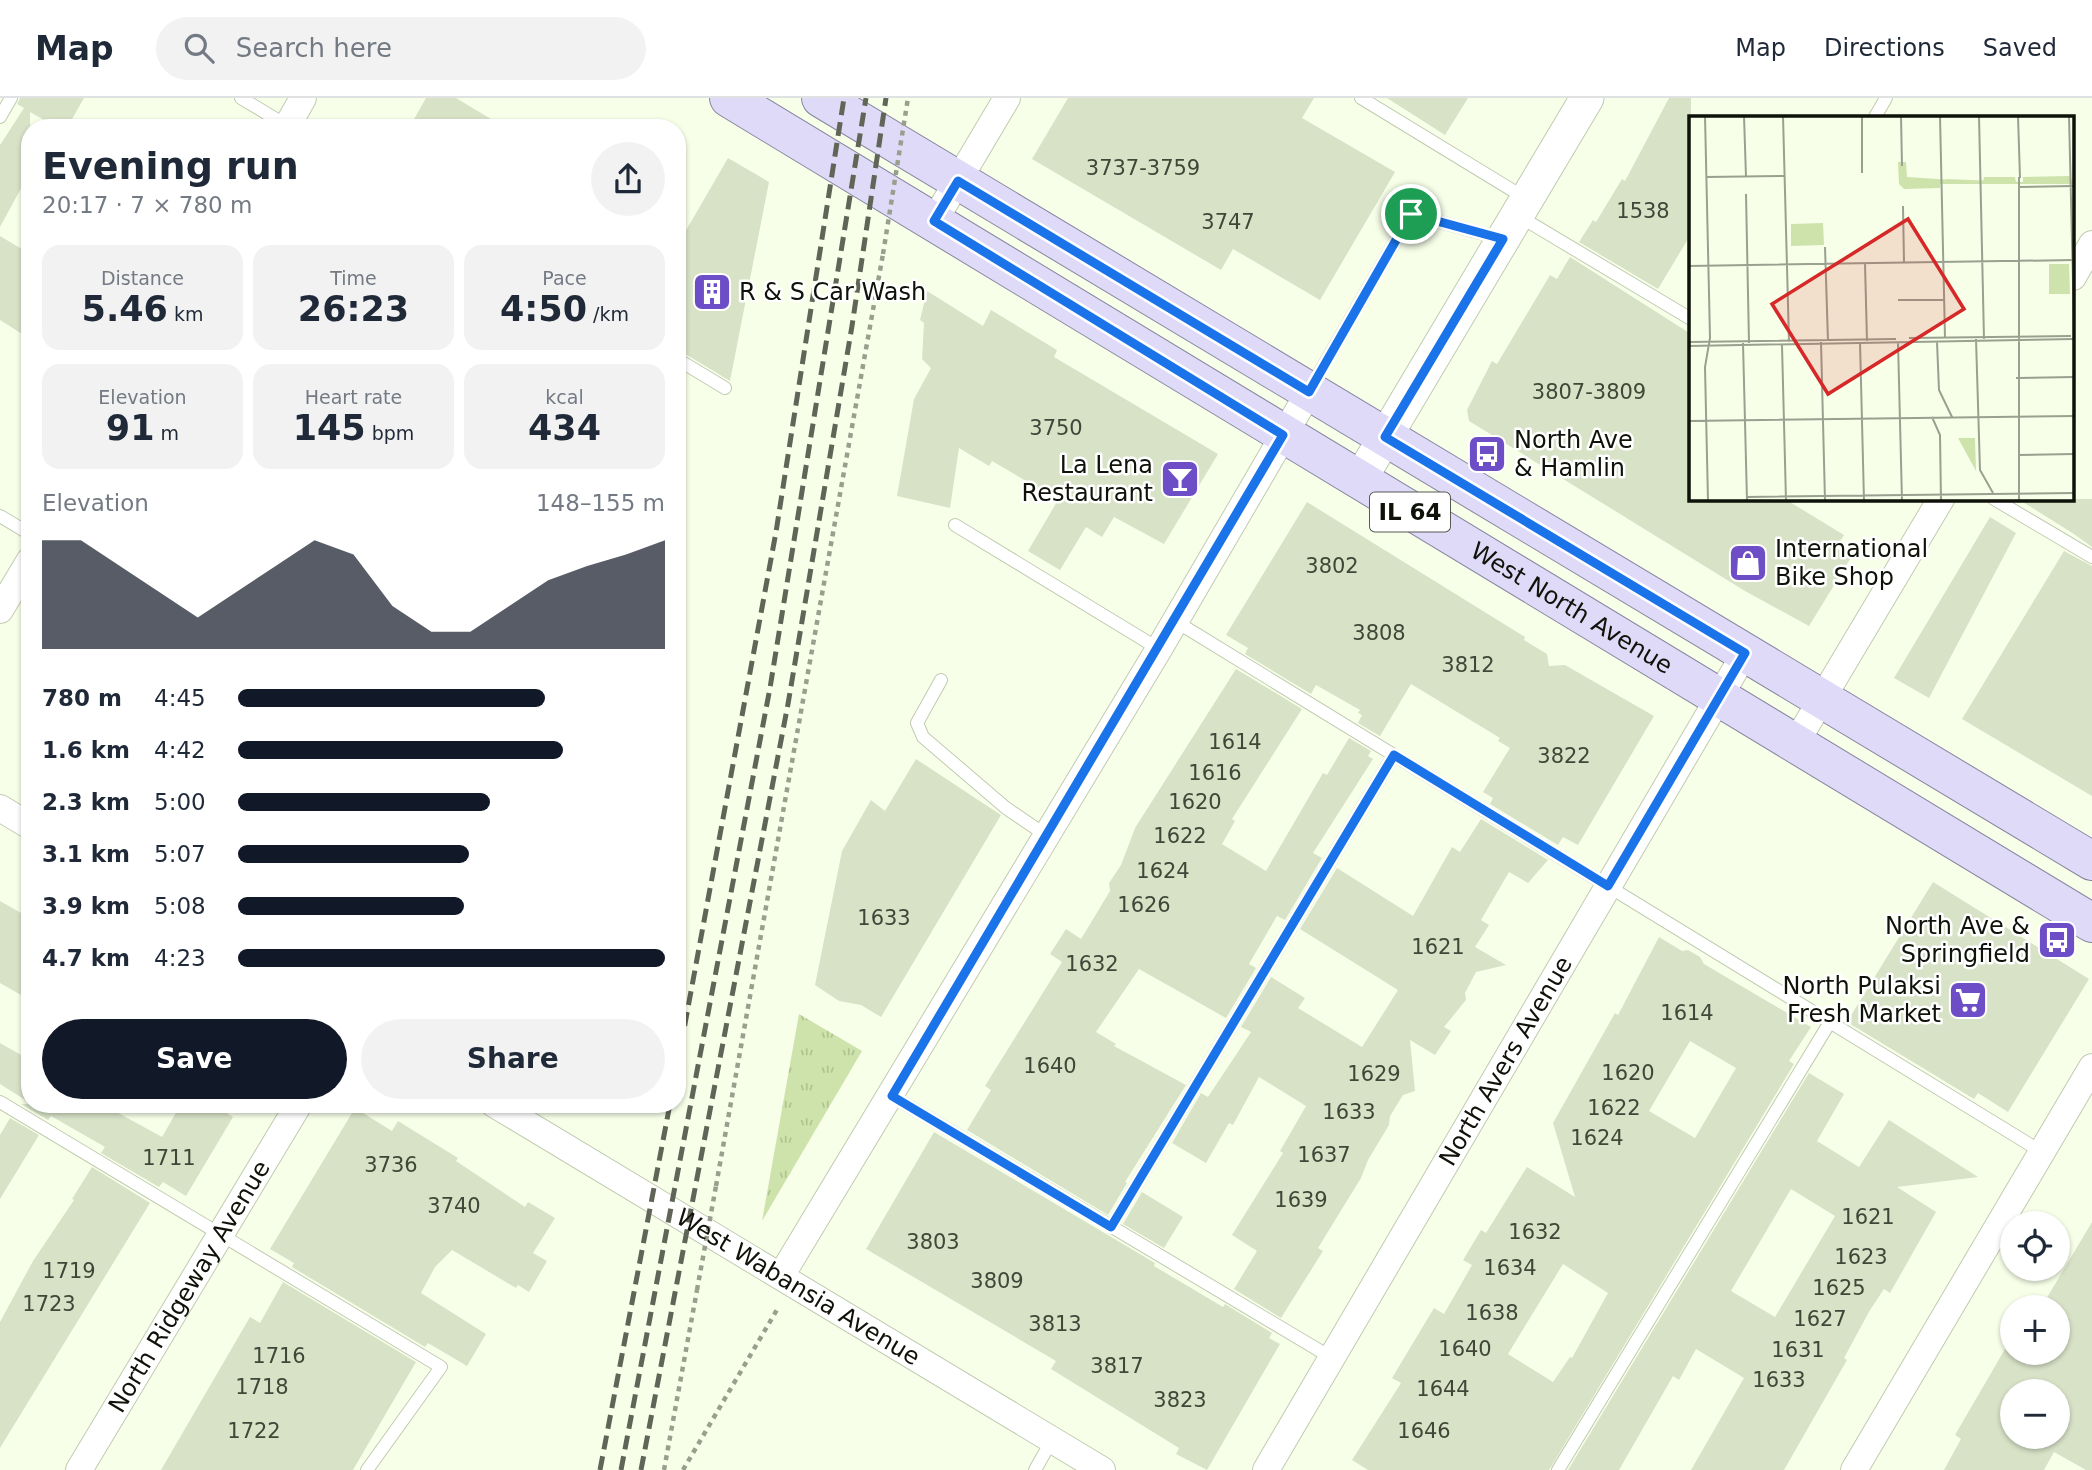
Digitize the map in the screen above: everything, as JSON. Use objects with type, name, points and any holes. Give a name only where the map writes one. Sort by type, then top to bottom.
[{"type":"main road","name":"West North Avenue","points":[[729,98],[2092,923]]},
{"type":"main road","name":"West North Avenue","points":[[821,98],[2092,862]]},
{"type":"street","points":[[292,119],[303,98]]},
{"type":"street","points":[[934,221],[1007,98]]},
{"type":"street","points":[[1359,481],[1587,98]]},
{"type":"street","points":[[2074,275],[2092,244]]},
{"type":"street","points":[[787,1279],[892,1096],[1309,392]]},
{"type":"street","points":[[1795,744],[1940,500]]},
{"type":"street","points":[[0,610],[21,575]]},
{"type":"street","name":"North Avers Avenue","points":[[1266,1470],[1745,653]]},
{"type":"street","points":[[0,808],[21,821]]},
{"type":"street","points":[[1854,1470],[2092,1067]]},
{"type":"street","name":"North Ridgeway Avenue","points":[[79,1470],[294,1113]]},
{"type":"street","name":"West Wabansia Avenue","points":[[509,1113],[1102,1470]]},
{"type":"lane","points":[[0,117],[11,98]]},
{"type":"lane","points":[[241,98],[275,119]]},
{"type":"lane","points":[[1361,98],[1515,218],[1689,318]]},
{"type":"lane","points":[[1876,116],[1886,98]]},
{"type":"lane","points":[[1309,392],[1411,214],[1515,218]]},
{"type":"lane","points":[[686,364],[725,388]]},
{"type":"lane","points":[[1996,500],[2092,557]]},
{"type":"lane","points":[[0,516],[21,529]]},
{"type":"lane","points":[[956,525],[1159,649]]},
{"type":"lane","points":[[1175,621],[2042,1152]]},
{"type":"lane","points":[[941,680],[918,723],[923,737],[1006,808],[1047,836]]},
{"type":"lane","points":[[1111,1227],[1394,755]]},
{"type":"lane","points":[[1558,1470],[1830,1022]]},
{"type":"lane","points":[[892,1096],[1332,1358]]},
{"type":"lane","points":[[2,1107],[441,1367],[367,1470]]},
{"type":"lane","points":[[1035,1470],[1052,1440]]},
{"type":"path","points":[[664,1470],[883,254],[908,98]]},
{"type":"path","points":[[683,1470],[787,1279]]},
{"type":"green space","points":[[799,1014],[862,1051],[762,1221]]},
{"type":"building","points":[[20,98],[84,98],[72,119],[42,119],[30,112],[30,119],[21,119],[21,188],[0,227],[0,145],[24,108],[17,104]]},
{"type":"building","points":[[426,98],[456,98],[491,119],[414,119]]},
{"type":"building","points":[[1068,98],[1314,98],[1302,118],[1395,172],[1320,300],[1233,249],[1221,270],[1032,159]]},
{"type":"building","points":[[1387,98],[1468,98],[1445,135]]},
{"type":"building","points":[[1669,98],[1691,98],[1689,237],[1658,289],[1579,242],[1593,220],[1596,222],[1622,179],[1625,181]]},
{"type":"building","name":"R & S Car Wash","points":[[728,158],[769,182],[730,381],[686,354],[686,230]]},
{"type":"building","points":[[0,236],[21,249],[21,333],[0,320]]},
{"type":"building","points":[[1570,257],[1689,333],[1689,500],[1787,500],[1844,535],[1836,548],[1852,556],[1809,626],[1745,591],[1469,421],[1467,410],[1492,361],[1497,364],[1550,275],[1557,279]]},
{"type":"building","points":[[927,291],[983,326],[991,310],[1057,350],[1054,357],[1218,454],[1164,544],[1114,517],[1102,537],[1086,527],[1060,570],[1028,551],[1058,500],[992,461],[989,466],[959,448],[950,508],[897,496],[914,399],[931,368],[922,359],[924,323],[920,320]]},
{"type":"building","points":[[2092,499],[2092,547],[2020,500]]},
{"type":"building","points":[[1307,502],[1525,637],[1524,640],[1547,654],[1549,666],[1565,665],[1654,716],[1578,845],[1563,837],[1558,845],[1490,804],[1493,798],[1483,792],[1510,748],[1498,741],[1500,738],[1411,684],[1380,736],[1358,723],[1362,715],[1358,713],[1360,710],[1316,685],[1311,694],[1245,654],[1248,648],[1226,635]]},
{"type":"building","points":[[1990,517],[2016,533],[1929,698],[1894,678]]},
{"type":"building","points":[[2064,551],[2092,566],[2092,796],[1962,719]]},
{"type":"building","points":[[1236,669],[1302,709],[1232,819],[1235,821],[1222,844],[1266,871],[1323,773],[1327,775],[1349,738],[1371,751],[1368,756],[1373,759],[1313,853],[1322,858],[1285,920],[1277,916],[1249,964],[1256,968],[1226,1018],[1139,969],[1096,1032],[1116,1044],[1114,1046],[1186,1085],[1125,1182],[1127,1183],[1108,1215],[967,1130],[991,1090],[985,1086],[1062,962],[1050,954],[1066,929],[1081,939],[1110,891],[1109,883],[1121,865],[1135,828]]},
{"type":"building","points":[[916,759],[1001,815],[881,1017],[861,1005],[839,1001],[815,985],[842,851],[871,800],[885,811]]},
{"type":"building","points":[[1481,819],[1548,860],[1528,883],[1509,872],[1481,920],[1489,925],[1475,947],[1506,965],[1476,972],[1465,993],[1466,1000],[1444,1027],[1451,1031],[1435,1055],[1410,1040],[1415,1091],[1403,1095],[1390,1116],[1389,1125],[1368,1160],[1361,1178],[1318,1248],[1323,1251],[1281,1318],[1234,1289],[1257,1251],[1232,1235],[1283,1153],[1280,1151],[1306,1106],[1259,1077],[1233,1125],[1229,1123],[1206,1163],[1172,1143],[1201,1093],[1208,1097],[1251,1032],[1241,1027],[1271,977],[1305,998],[1298,1008],[1362,1047],[1398,990],[1300,929],[1337,868],[1413,916],[1452,847],[1460,852]]},
{"type":"building","name":"North Pulaksi Fresh Market","points":[[1933,882],[2089,979],[2008,1112],[1978,1093],[1974,1099],[1847,1022]]},
{"type":"building","points":[[0,901],[21,913],[21,995],[0,983]]},
{"type":"building","points":[[1659,937],[1682,951],[1688,950],[1700,957],[1704,964],[1811,1027],[1789,1061],[1794,1064],[1549,1470],[1368,1470],[1352,1460],[1401,1383],[1392,1378],[1434,1308],[1444,1314],[1472,1265],[1463,1260],[1481,1230],[1486,1233],[1527,1167],[1575,1197],[1553,1123],[1615,1013],[1618,1015]],"holes":[[[1690,1041],[1736,1068],[1695,1138],[1649,1111]],[[1563,1264],[1608,1293],[1572,1358],[1570,1357],[1553,1382],[1508,1354]]]},
{"type":"building","points":[[0,1043],[21,1055],[21,1097],[0,1084]]},
{"type":"building","points":[[1809,1073],[1844,1094],[1817,1141],[1859,1167],[1889,1120],[1978,1177],[1897,1187],[1936,1212],[1890,1293],[1884,1289],[1870,1310],[1844,1358],[1847,1360],[1784,1470],[1691,1470],[1744,1378],[1696,1349],[1679,1380],[1673,1376],[1619,1470],[1568,1470]],"holes":[[[1791,1189],[1835,1216],[1775,1317],[1731,1291]]]},
{"type":"building","points":[[36,1113],[118,1113],[162,1137],[176,1113],[227,1113],[233,1117],[186,1196],[163,1182],[159,1187],[101,1153],[105,1147],[51,1116],[48,1120]]},
{"type":"building","points":[[352,1113],[363,1113],[392,1131],[398,1121],[458,1158],[456,1161],[525,1207],[528,1202],[555,1218],[533,1253],[547,1261],[529,1292],[518,1285],[516,1288],[452,1250],[435,1267],[421,1293],[486,1334],[467,1366],[428,1343],[425,1347],[292,1267],[294,1263],[270,1249]]},
{"type":"building","points":[[10,1118],[39,1135],[0,1199],[0,1135]]},
{"type":"building","points":[[934,1132],[1155,1263],[1154,1266],[1272,1333],[1269,1338],[1280,1344],[1207,1470],[1176,1454],[1179,1448],[1051,1369],[1056,1361],[866,1249]]},
{"type":"building","points":[[92,1167],[150,1203],[0,1448],[0,1322],[33,1261],[74,1200],[72,1199]]},
{"type":"building","points":[[1142,1192],[1183,1217],[1164,1248],[1123,1224]]},
{"type":"building","points":[[2092,1222],[2092,1470],[2086,1470],[2054,1452],[2044,1470],[1944,1470],[1961,1439],[1955,1435],[2000,1358],[2000,1365],[2070,1365],[2070,1295],[2049,1295],[2057,1281],[2070,1281],[2070,1259]]},
{"type":"building","points":[[283,1282],[416,1362],[353,1470],[161,1470],[250,1317],[260,1323]]},
{"type":"railway","points":[[686,1018],[776,532],[844,98]]},
{"type":"railway","points":[[621,1470],[770,688],[866,98]]},
{"type":"railway","points":[[641,1470],[788,704],[852,326],[886,98]]},
{"type":"railway","points":[[600,1470],[668,1113]]},
{"type":"place","name":"R & S Car Wash","points":[[712,292]]},
{"type":"place","name":"North Ave & Hamlin","points":[[1487,454]]},
{"type":"place","name":"La Lena Restaurant","points":[[1180,479]]},
{"type":"place","name":"International Bike Shop","points":[[1748,563]]},
{"type":"place","name":"North Ave & Springfield","points":[[2057,940]]},
{"type":"place","name":"North Pulaksi Fresh Market","points":[[1968,1000]]},
{"type":"route","points":[[958,181],[1309,392],[1411,214],[1503,239],[1385,437],[1745,653],[1608,886],[1394,755],[1111,1227],[892,1096],[1159,649],[1283,435],[934,221],[958,181]]}]
